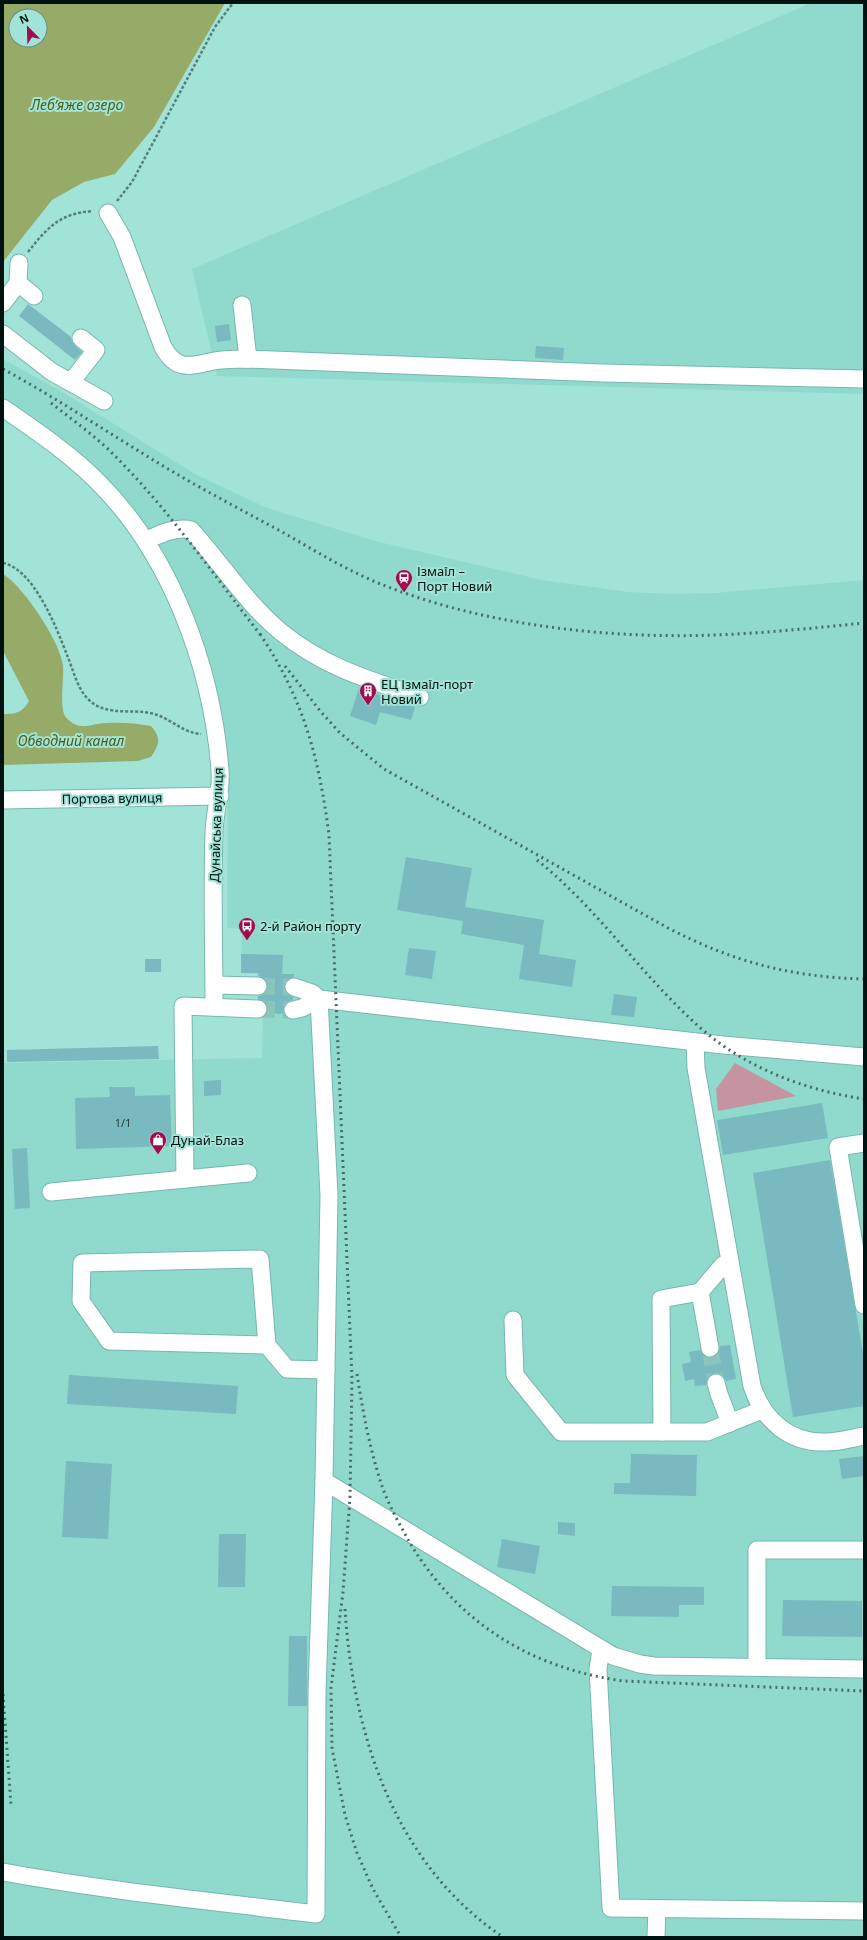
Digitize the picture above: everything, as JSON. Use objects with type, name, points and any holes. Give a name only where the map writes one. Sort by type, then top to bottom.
[{"type":"street","points":[[108,213],[122,237],[156,330],[168,357],[177,363],[187,366],[214,361],[248,359],[595,372],[864,379]]},
{"type":"street","points":[[3,304],[18,283],[19,263]]},
{"type":"street","points":[[18,283],[34,296]]},
{"type":"street","points":[[242,305],[248,359]]},
{"type":"street","points":[[3,334],[52,372],[104,402]]},
{"type":"street","points":[[71,382],[96,350],[81,338]]},
{"type":"street","name":"Дунайська вулиця","points":[[3,408],[52,442],[97,481],[117,502],[146,541],[166,576],[191,636],[209,699],[216,733],[220,771],[220,796],[214,831],[214,1007]]},
{"type":"street","points":[[146,541],[172,530],[184,528],[191,530],[251,602],[280,631],[311,654],[346,672],[420,697]]},
{"type":"street","name":"Портова вулиця","points":[[3,800],[220,796]]},
{"type":"street","points":[[214,985],[258,986]]},
{"type":"street","points":[[3,1872],[62,1883],[173,1898],[316,1914],[317,1691],[324,1481],[329,1195],[319,999],[312,992],[294,987]]},
{"type":"street","points":[[293,1010],[302,1008],[319,999],[784,1052],[864,1057]]},
{"type":"street","points":[[185,1179],[184,1006],[258,1009]]},
{"type":"street","points":[[695,1042],[696,1068],[752,1386],[762,1410],[781,1429],[803,1440],[828,1442],[864,1436]]},
{"type":"street","points":[[864,1143],[838,1147],[862,1281],[864,1305]]},
{"type":"street","points":[[51,1192],[248,1172]]},
{"type":"street","points":[[267,1345],[109,1341],[81,1301],[82,1263],[260,1260],[267,1345],[287,1369],[326,1370]]},
{"type":"street","points":[[662,1432],[661,1299],[700,1292],[723,1265],[730,1264]]},
{"type":"street","points":[[700,1292],[710,1348]]},
{"type":"street","points":[[513,1320],[515,1375],[561,1432],[706,1432],[762,1410]]},
{"type":"street","points":[[716,1383],[718,1394],[730,1423]]},
{"type":"street","points":[[324,1481],[601,1650],[626,1661],[647,1665],[864,1669]]},
{"type":"street","points":[[757,1667],[757,1550],[864,1550]]},
{"type":"street","points":[[601,1650],[598,1669],[612,1908],[864,1911]]},
{"type":"street","points":[[656,1937],[657,1909]]},
{"type":"path","points":[[19,263],[47,228],[57,221],[82,211],[95,210],[108,213],[132,182],[215,27],[233,3]]},
{"type":"path","points":[[3,563],[18,570],[42,601],[59,634],[81,689],[88,699],[98,707],[115,712],[144,713],[160,716],[188,731],[198,734],[216,733]]},
{"type":"shaded area","points":[[811,3],[864,3],[864,394],[217,376],[192,269]]},
{"type":"shaded area","points":[[3,359],[59,390],[195,474],[267,508],[379,542],[542,580],[628,592],[671,594],[715,593],[864,580],[864,1937],[3,1937],[3,1063],[262,1058],[263,1013],[257,1013],[258,974],[241,973],[242,929],[227,928],[228,771],[173,573],[142,521],[123,497],[57,436],[3,399]]},
{"type":"shaded area","points":[[735,1063],[796,1096],[718,1111],[716,1089]]},
{"type":"water","name":"Леб’яже озеро","points":[[3,3],[225,3],[154,127],[115,174],[84,182],[52,200],[3,262]]},
{"type":"water","name":"Обводний канал","points":[[3,574],[11,580],[30,602],[55,642],[63,665],[62,703],[64,714],[67,718],[79,726],[102,723],[134,723],[151,726],[158,737],[158,744],[151,757],[138,761],[3,765],[3,714],[18,712],[24,708],[29,701],[3,651]]},
{"type":"building","points":[[28,304],[71,337],[72,342],[82,352],[75,360],[19,316]]},
{"type":"building","points":[[229,324],[231,340],[217,342],[215,326]]},
{"type":"building","points":[[536,346],[564,348],[563,360],[535,358]]},
{"type":"building","name":"ЕЦ Ізмаїл-порт Новий","points":[[359,688],[415,707],[411,720],[380,712],[376,725],[350,716]]},
{"type":"building","points":[[406,857],[472,868],[465,907],[544,920],[539,954],[576,960],[572,987],[519,979],[524,945],[461,934],[463,921],[397,910]]},
{"type":"building","points":[[409,948],[436,951],[432,979],[405,975]]},
{"type":"building","points":[[241,954],[283,955],[282,974],[294,974],[294,977],[288,979],[284,984],[286,993],[293,997],[293,1000],[287,1002],[284,1007],[284,1014],[267,1013],[267,1004],[258,999],[258,996],[263,995],[267,991],[267,982],[264,978],[258,976],[259,973],[241,973]]},
{"type":"building","points":[[145,959],[161,959],[161,972],[145,972]]},
{"type":"building","points":[[614,994],[637,997],[634,1017],[611,1015]]},
{"type":"building","points":[[158,1046],[159,1059],[7,1062],[7,1050]]},
{"type":"building","points":[[221,1080],[221,1095],[204,1096],[204,1081]]},
{"type":"building","points":[[109,1087],[135,1087],[135,1096],[170,1095],[172,1146],[76,1149],[75,1098],[110,1097]]},
{"type":"building","points":[[822,1103],[828,1138],[723,1155],[717,1120]]},
{"type":"building","points":[[27,1148],[30,1208],[15,1209],[12,1149]]},
{"type":"building","points":[[830,1160],[864,1359],[864,1406],[793,1417],[753,1173]]},
{"type":"building","points":[[730,1345],[736,1379],[726,1381],[723,1376],[714,1373],[709,1376],[706,1385],[695,1386],[694,1379],[685,1381],[682,1364],[691,1362],[689,1352],[700,1350],[706,1357],[712,1358],[719,1352],[720,1346]]},
{"type":"building","points":[[69,1375],[238,1386],[236,1414],[67,1404]]},
{"type":"building","points":[[631,1454],[697,1455],[696,1496],[614,1494],[614,1483],[630,1483]]},
{"type":"building","points":[[864,1456],[864,1476],[842,1479],[839,1459]]},
{"type":"building","points":[[66,1461],[112,1464],[108,1539],[62,1537]]},
{"type":"building","points":[[558,1522],[575,1523],[575,1536],[558,1534]]},
{"type":"building","points":[[219,1534],[246,1534],[245,1587],[218,1587]]},
{"type":"building","points":[[502,1539],[540,1546],[535,1574],[497,1567]]},
{"type":"building","points":[[612,1586],[704,1587],[704,1605],[679,1605],[679,1617],[611,1616]]},
{"type":"building","points":[[783,1600],[862,1601],[862,1637],[782,1636]]},
{"type":"building","points":[[289,1636],[307,1636],[307,1706],[288,1706]]},
{"type":"tunnel","points":[[258,986],[294,987]]},
{"type":"tunnel","points":[[258,1009],[293,1010]]},
{"type":"tunnel","points":[[710,1348],[716,1383]]},
{"type":"railway","points":[[3,369],[159,464],[330,560],[378,583],[418,597],[501,619],[587,631],[631,634],[674,636],[716,635],[864,623]]},
{"type":"railway","points":[[51,403],[102,444],[138,480],[175,524],[263,638]]},
{"type":"railway","points":[[260,634],[275,658],[299,706],[320,780],[329,835],[352,1378],[350,1497],[343,1592],[331,1688],[332,1748],[345,1815],[357,1853],[373,1889],[401,1937]]},
{"type":"railway","points":[[285,666],[321,712],[340,733],[384,769],[668,928],[716,950],[763,966],[811,975],[864,979]]},
{"type":"railway","points":[[537,860],[559,879],[599,919],[655,983],[695,1023],[732,1052],[774,1074],[796,1082],[841,1095],[864,1099]]},
{"type":"railway","points":[[357,1374],[367,1431],[374,1459],[382,1486],[402,1529],[429,1572],[451,1597],[475,1619],[500,1638],[528,1653],[558,1665],[589,1675],[623,1681],[864,1691]]},
{"type":"railway","points":[[345,1609],[350,1656],[358,1703],[370,1748],[386,1792],[407,1834],[433,1873],[465,1907],[503,1937]]},
{"type":"railway","points":[[3,1694],[11,1805]]},
{"type":"place","name":"Ізмаїл – Порт Новий","points":[[404,593]]},
{"type":"place","name":"ЕЦ Ізмаїл-порт Новий","points":[[368,706]]},
{"type":"place","name":"2-й Район порту","points":[[247,941]]},
{"type":"place","name":"Дунай-Блаз","points":[[158,1155]]}]
